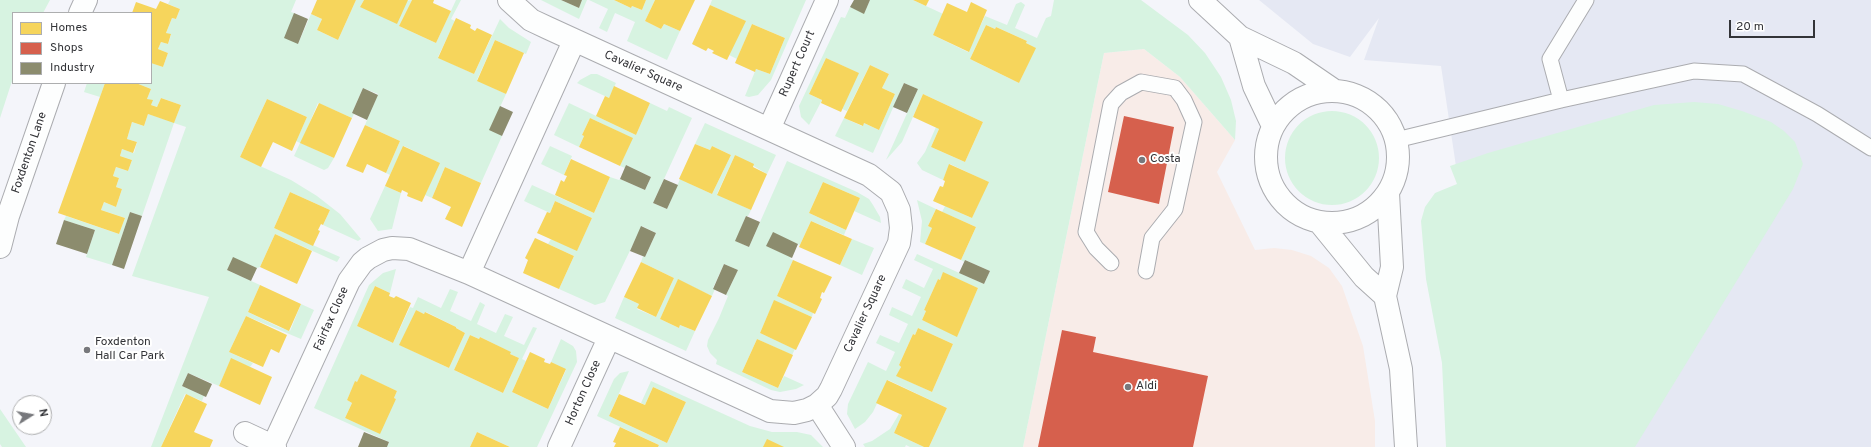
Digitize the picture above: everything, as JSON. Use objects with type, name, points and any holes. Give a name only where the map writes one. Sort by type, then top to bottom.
[{"type":"street","points":[[80,12],[86,0]]},
{"type":"street","name":"Cavalier Square","points":[[432,258],[469,273],[770,411],[794,413],[807,410],[817,405],[827,396],[899,243],[901,228],[898,210],[891,192],[873,176],[574,41],[531,20],[509,0]]},
{"type":"street","name":"Rupert Court","points":[[769,129],[827,0]]},
{"type":"street","points":[[1200,0],[1240,37],[1294,63],[1335,91]]},
{"type":"street","points":[[1240,37],[1254,86],[1273,126]]},
{"type":"street","points":[[469,273],[574,41]]},
{"type":"street","name":"Foxdenton Lane","points":[[0,247],[8,216],[54,84]]},
{"type":"street","points":[[1335,91],[1356,95],[1374,106],[1388,121],[1396,140],[1399,159],[1396,177],[1388,193],[1375,208],[1359,218],[1340,223],[1320,223],[1307,218],[1294,212],[1282,201],[1273,187],[1267,172],[1266,155],[1268,140],[1273,126],[1284,111],[1299,100],[1317,92],[1335,91]]},
{"type":"street","points":[[1388,193],[1392,267],[1385,296],[1401,368],[1406,447]]},
{"type":"street","points":[[1320,223],[1364,277],[1385,296]]},
{"type":"street","name":"Fairfax Close","points":[[245,433],[274,447],[349,281],[362,263],[384,250],[400,248],[409,249],[432,258]]},
{"type":"street","name":"Horton Close","points":[[559,447],[609,338]]},
{"type":"street","points":[[817,405],[844,447]]},
{"type":"lane","points":[[1561,100],[1550,59],[1586,0]]},
{"type":"lane","points":[[1396,140],[1561,100],[1694,71],[1743,74],[1817,114],[1871,148]]},
{"type":"lane","points":[[1111,263],[1096,248],[1086,232],[1111,104],[1121,93],[1141,82],[1175,88],[1184,100],[1194,122],[1175,209],[1152,238],[1146,271]]},
{"type":"shaded area","points":[[1259,0],[1871,0],[1871,447],[1498,447],[1441,66],[1364,60],[1379,18],[1350,57],[1313,44]]},
{"type":"shaded area","points":[[1144,49],[1180,77],[1235,140],[1217,172],[1255,250],[1274,248],[1292,250],[1311,256],[1329,268],[1342,286],[1363,346],[1375,421],[1375,447],[1023,447],[1104,53]]},
{"type":"green space","points":[[0,0],[50,0],[44,12],[12,12],[12,81],[0,118]]},
{"type":"green space","points":[[170,0],[296,0],[291,12],[294,13],[298,44],[311,14],[322,19],[317,30],[338,40],[356,0],[364,0],[360,7],[412,0],[399,26],[436,43],[456,0],[461,0],[451,19],[455,21],[438,57],[474,74],[500,19],[509,28],[531,42],[526,54],[495,40],[477,80],[506,94],[490,129],[502,136],[481,183],[445,167],[432,198],[425,195],[439,163],[404,146],[390,175],[386,173],[400,141],[365,125],[378,94],[363,88],[352,113],[354,114],[352,118],[318,103],[301,143],[334,158],[328,168],[324,170],[294,156],[300,143],[296,141],[307,117],[267,99],[240,157],[291,180],[317,196],[340,214],[361,239],[358,241],[323,225],[330,210],[290,192],[274,228],[340,257],[337,262],[275,234],[260,267],[257,268],[233,258],[227,270],[260,285],[248,312],[279,327],[290,331],[301,304],[314,310],[301,339],[246,316],[229,352],[253,363],[250,367],[231,359],[219,386],[188,373],[182,386],[204,396],[202,401],[185,394],[161,447],[151,447],[209,297],[132,276],[186,127],[174,123],[142,216],[130,212],[112,265],[86,257],[95,230],[64,220],[66,216],[119,234],[125,218],[101,210],[104,202],[116,207],[122,189],[116,187],[119,178],[113,176],[116,167],[128,171],[132,160],[120,156],[122,149],[134,153],[137,142],[127,139],[132,122],[144,126],[148,114],[174,122],[181,105],[161,98],[157,107],[151,105],[152,101],[147,99],[151,89],[138,84],[152,84],[152,63],[163,67],[168,53],[158,49],[161,42],[168,44],[171,35],[166,33],[172,18],[176,19],[180,9],[168,4]]},
{"type":"green space","points":[[541,0],[561,0],[579,8],[582,0],[587,0],[579,19]]},
{"type":"green space","points":[[589,0],[614,0],[631,8],[632,6],[642,10],[646,0],[655,0],[645,21],[661,29],[664,24],[680,31],[667,60],[627,41],[635,22],[615,13],[607,32],[599,28],[608,9]]},
{"type":"green space","points":[[712,0],[806,0],[771,80],[758,95],[749,97],[745,96],[756,69],[770,74],[785,38],[752,24],[737,59],[729,55],[745,21],[710,5]]},
{"type":"green space","points":[[870,0],[913,0],[943,14],[933,35],[968,52],[985,16],[1007,25],[1016,4],[1021,2],[1025,5],[1015,28],[1037,38],[1046,18],[1051,16],[1054,0],[1141,0],[1188,35],[1205,53],[1221,77],[1231,100],[1236,121],[1235,140],[1180,77],[1144,49],[1104,53],[1023,447],[929,447],[947,408],[888,380],[873,412],[865,422],[855,429],[847,414],[848,404],[868,362],[886,371],[895,352],[876,343],[880,335],[899,343],[908,324],[889,315],[892,307],[912,316],[921,297],[902,288],[906,279],[924,288],[933,269],[914,260],[917,254],[984,284],[990,271],[965,260],[964,262],[961,260],[976,227],[942,212],[945,206],[972,218],[988,182],[950,164],[943,180],[922,170],[917,163],[925,152],[936,127],[939,129],[931,147],[965,162],[983,122],[923,94],[902,142],[886,160],[918,89],[904,83],[873,153],[835,136],[844,118],[862,126],[864,123],[879,130],[895,94],[882,88],[889,74],[870,65],[847,111],[842,109],[858,73],[826,58],[809,94],[822,100],[809,125],[801,117],[799,106],[841,17],[845,18],[850,7],[864,13]],"holes":[[[986,25],[995,29],[996,27],[1027,41],[1026,43],[1035,48],[1019,83],[970,59]],[[943,273],[978,288],[957,336],[922,320],[926,311],[924,310],[938,279],[940,280]],[[918,328],[953,344],[932,392],[897,376],[901,367],[899,365],[913,334],[915,335]]]},
{"type":"green space","points":[[591,74],[597,74],[616,83],[609,98],[577,83]]},
{"type":"green space","points":[[87,84],[105,84],[100,97],[84,92]]},
{"type":"green space","points":[[1694,102],[1718,104],[1771,122],[1784,131],[1795,142],[1803,164],[1793,189],[1635,447],[1446,447],[1442,363],[1426,279],[1421,221],[1425,207],[1435,193],[1457,184],[1450,166],[1488,153],[1654,105]]},
{"type":"green space","points":[[569,103],[636,135],[650,103],[667,111],[669,107],[692,118],[653,203],[667,209],[680,179],[712,194],[731,155],[712,146],[710,150],[695,144],[705,123],[776,155],[767,174],[735,155],[717,194],[751,210],[748,216],[746,216],[736,241],[749,247],[787,161],[857,192],[869,199],[880,217],[881,223],[854,211],[860,198],[823,182],[809,213],[846,230],[844,235],[811,221],[800,245],[773,233],[767,246],[791,257],[790,259],[793,260],[777,296],[813,313],[812,317],[774,301],[760,333],[795,349],[792,355],[757,339],[742,372],[778,388],[784,376],[804,385],[796,389],[780,392],[771,390],[716,364],[717,360],[710,353],[707,346],[708,340],[719,318],[728,296],[726,295],[738,270],[724,264],[713,288],[715,289],[712,296],[678,280],[660,319],[679,328],[680,325],[695,331],[686,351],[615,318],[624,297],[639,304],[637,309],[656,317],[674,278],[641,262],[643,256],[645,257],[656,233],[642,226],[605,302],[595,305],[559,289],[574,256],[548,244],[551,239],[577,250],[592,218],[555,201],[550,213],[524,201],[532,185],[594,213],[610,177],[620,179],[645,190],[651,177],[626,165],[625,168],[620,166],[632,138],[590,118],[582,135],[584,136],[579,147],[554,135]]},
{"type":"green space","points":[[1332,111],[1350,115],[1365,125],[1375,140],[1379,158],[1375,176],[1365,191],[1350,201],[1332,205],[1314,201],[1299,191],[1289,176],[1285,158],[1289,140],[1299,125],[1314,115]]},
{"type":"green space","points":[[550,146],[572,156],[564,175],[541,164]]},
{"type":"green space","points":[[385,186],[401,193],[392,229],[378,231],[370,219]]},
{"type":"green space","points":[[917,200],[936,209],[928,226],[932,228],[925,244],[920,242],[922,221]]},
{"type":"green space","points":[[852,239],[874,248],[862,275],[840,265]]},
{"type":"green space","points":[[396,269],[390,293],[375,286],[357,326],[393,343],[410,307],[413,308],[418,297],[441,308],[450,289],[458,292],[450,311],[471,321],[480,302],[485,305],[477,324],[496,333],[505,314],[513,317],[504,336],[524,345],[533,327],[537,328],[522,359],[526,361],[512,392],[548,409],[566,370],[551,362],[561,339],[573,346],[576,351],[577,362],[537,447],[510,447],[477,432],[470,447],[387,447],[389,442],[314,408],[369,285],[383,273]],"holes":[[[416,310],[424,314],[426,312],[465,333],[449,368],[400,345]],[[470,335],[479,339],[480,337],[519,358],[503,393],[454,370]],[[361,375],[397,391],[394,398],[396,399],[370,429],[345,418],[352,403],[347,400],[355,382],[357,382]]]},
{"type":"green space","points":[[629,371],[609,416],[667,443],[686,402],[653,387],[645,405],[641,403],[651,381],[750,426],[772,432],[797,432],[811,435],[823,447],[658,447],[659,445],[597,416],[614,379],[620,373]]},
{"type":"green space","points":[[0,409],[12,427],[12,435],[18,435],[26,447],[2,447],[0,444]]},
{"type":"green space","points":[[899,414],[902,415],[894,433],[924,447],[910,447],[906,445],[905,447],[865,447],[863,444],[872,441],[890,429]]},
{"type":"building: Homes","points":[[317,0],[356,0],[338,40],[317,30],[322,19],[311,14]]},
{"type":"building: Homes","points":[[364,0],[408,0],[397,24],[360,7]]},
{"type":"building: Homes","points":[[412,0],[434,0],[433,3],[451,11],[436,43],[399,26]]},
{"type":"building: Homes","points":[[614,0],[646,0],[642,10],[632,6],[631,8]]},
{"type":"building: Homes","points":[[655,0],[695,0],[680,31],[664,24],[661,29],[645,21]]},
{"type":"building: Homes","points":[[913,0],[929,0],[926,6]]},
{"type":"building: Homes","points":[[160,1],[180,9],[176,19],[172,18],[166,33],[171,34],[168,44],[161,42],[158,49],[168,53],[163,67],[152,63],[152,12],[132,12],[136,2],[156,9]]},
{"type":"building: Homes","points":[[971,2],[987,10],[969,52],[933,35],[947,3],[967,12]]},
{"type":"building: Homes","points":[[710,5],[746,21],[727,60],[712,53],[714,51],[708,48],[706,51],[692,44]]},
{"type":"building: Homes","points":[[456,18],[471,25],[470,28],[475,31],[477,28],[492,35],[474,74],[438,58]]},
{"type":"building: Homes","points":[[752,24],[785,38],[770,74],[756,69],[755,72],[735,63]]},
{"type":"building: Homes","points":[[986,25],[995,29],[996,27],[1027,41],[1026,43],[1036,48],[1019,83],[970,59]]},
{"type":"building: Homes","points":[[495,40],[524,53],[506,94],[477,81]]},
{"type":"building: Homes","points":[[826,58],[859,73],[841,112],[821,103],[822,100],[809,94]]},
{"type":"building: Homes","points":[[870,65],[889,74],[882,88],[895,94],[879,130],[864,123],[863,126],[844,118]]},
{"type":"building: Homes","points":[[105,84],[138,84],[151,89],[147,99],[153,100],[151,105],[157,107],[161,98],[181,105],[174,123],[148,114],[144,126],[132,122],[127,139],[137,142],[133,153],[122,149],[120,156],[132,160],[128,171],[116,167],[113,176],[119,178],[116,187],[122,189],[116,207],[104,202],[101,210],[125,218],[119,234],[58,213]]},
{"type":"building: Homes","points":[[614,86],[650,103],[636,135],[596,116],[605,96],[609,98]]},
{"type":"building: Homes","points":[[923,94],[983,122],[965,162],[931,147],[939,129],[913,117]]},
{"type":"building: Homes","points":[[267,99],[307,117],[292,151],[273,142],[261,167],[240,157]]},
{"type":"building: Homes","points":[[319,103],[352,118],[334,158],[300,143]]},
{"type":"building: Homes","points":[[590,118],[633,138],[620,166],[579,147],[584,136],[582,135]]},
{"type":"building: Homes","points":[[365,125],[400,141],[386,173],[367,164],[363,173],[346,166]]},
{"type":"building: Homes","points":[[695,144],[710,150],[712,146],[731,155],[712,194],[679,179]]},
{"type":"building: Homes","points":[[403,146],[440,163],[422,202],[407,196],[408,193],[402,190],[401,193],[385,186]]},
{"type":"building: Homes","points":[[735,155],[754,164],[753,167],[767,174],[751,210],[717,195]]},
{"type":"building: Homes","points":[[571,159],[610,177],[594,213],[555,195],[561,180],[564,182],[567,176],[564,175]]},
{"type":"building: Homes","points":[[949,164],[989,182],[972,218],[933,201],[940,186],[943,187],[945,181],[943,180]]},
{"type":"building: Homes","points":[[445,167],[481,183],[462,227],[445,219],[451,207],[432,198]]},
{"type":"building: Homes","points":[[823,182],[860,198],[846,230],[809,213]]},
{"type":"building: Homes","points":[[290,192],[330,210],[323,225],[321,224],[318,230],[320,231],[313,246],[274,228]]},
{"type":"building: Homes","points":[[555,201],[592,218],[577,251],[537,233],[547,212],[550,213]]},
{"type":"building: Homes","points":[[936,209],[976,227],[961,260],[925,244],[932,228],[928,226]]},
{"type":"building: Homes","points":[[811,221],[852,239],[840,265],[799,247]]},
{"type":"building: Homes","points":[[275,234],[312,251],[297,284],[260,267]]},
{"type":"building: Homes","points":[[535,238],[574,256],[559,289],[523,273],[528,260],[525,258]]},
{"type":"building: Homes","points":[[793,260],[832,277],[824,293],[822,292],[820,298],[822,299],[815,314],[777,296]]},
{"type":"building: Homes","points":[[641,262],[674,278],[656,317],[637,308],[639,304],[624,297]]},
{"type":"building: Homes","points":[[943,272],[978,288],[957,337],[922,320],[926,311],[924,310],[938,279],[940,280]]},
{"type":"building: Homes","points":[[678,279],[712,296],[695,331],[680,325],[679,328],[660,319]]},
{"type":"building: Homes","points":[[260,285],[301,304],[289,331],[248,312]]},
{"type":"building: Homes","points":[[375,286],[390,293],[389,296],[394,298],[396,296],[411,303],[393,343],[357,326]]},
{"type":"building: Homes","points":[[774,300],[812,317],[796,350],[760,333]]},
{"type":"building: Homes","points":[[416,310],[424,314],[425,312],[465,333],[449,368],[399,345]]},
{"type":"building: Homes","points":[[246,316],[287,335],[279,353],[271,349],[263,367],[229,352]]},
{"type":"building: Homes","points":[[918,328],[953,344],[932,392],[896,376],[901,367],[899,365],[913,334],[915,335]]},
{"type":"building: Homes","points":[[470,335],[479,339],[480,337],[511,352],[510,354],[519,358],[503,393],[454,370]]},
{"type":"building: Homes","points":[[757,339],[793,355],[778,388],[742,372]]},
{"type":"building: Homes","points":[[530,352],[545,359],[544,362],[550,364],[551,362],[566,369],[548,409],[512,392]]},
{"type":"building: Homes","points":[[231,358],[272,377],[260,405],[219,386]]},
{"type":"building: Homes","points":[[361,374],[397,391],[394,398],[396,399],[380,434],[345,418],[352,403],[347,400],[355,381],[357,382]]},
{"type":"building: Homes","points":[[887,380],[947,408],[929,447],[924,447],[894,433],[902,415],[876,403]]},
{"type":"building: Homes","points":[[653,387],[686,402],[667,443],[609,416],[619,394],[645,405]]},
{"type":"building: Homes","points":[[186,394],[207,404],[194,432],[213,440],[210,447],[161,447]]},
{"type":"building: Homes","points":[[620,427],[659,445],[658,447],[614,447],[616,443],[613,442]]},
{"type":"building: Homes","points":[[477,432],[510,447],[470,447]]},
{"type":"building: Homes","points":[[767,439],[784,447],[763,447]]},
{"type":"building: Shops","name":"Costa","points":[[1124,116],[1174,127],[1159,204],[1108,192]]},
{"type":"building: Shops","name":"Aldi","points":[[1062,330],[1096,337],[1093,352],[1208,376],[1193,447],[1038,447]]},
{"type":"building: Industry","points":[[561,0],[582,0],[579,8]]},
{"type":"building: Industry","points":[[854,0],[870,0],[864,14],[850,7]]},
{"type":"building: Industry","points":[[294,13],[308,19],[298,44],[284,38]]},
{"type":"building: Industry","points":[[904,83],[918,89],[907,113],[893,107]]},
{"type":"building: Industry","points":[[363,88],[378,95],[367,120],[352,113]]},
{"type":"building: Industry","points":[[500,106],[513,112],[502,136],[489,130]]},
{"type":"building: Industry","points":[[626,165],[651,177],[645,190],[620,179]]},
{"type":"building: Industry","points":[[664,179],[678,185],[667,209],[653,203]]},
{"type":"building: Industry","points":[[130,212],[142,216],[124,269],[112,265]]},
{"type":"building: Industry","points":[[746,216],[760,222],[749,247],[735,241]]},
{"type":"building: Industry","points":[[64,220],[95,230],[87,254],[56,244]]},
{"type":"building: Industry","points":[[641,226],[656,233],[645,257],[630,251]]},
{"type":"building: Industry","points":[[773,232],[798,244],[792,258],[766,246]]},
{"type":"building: Industry","points":[[233,257],[257,268],[251,281],[227,270]]},
{"type":"building: Industry","points":[[965,260],[990,271],[984,284],[959,273]]},
{"type":"building: Industry","points":[[724,264],[738,270],[726,295],[713,289]]},
{"type":"building: Industry","points":[[188,373],[212,384],[206,397],[182,386]]},
{"type":"building: Industry","points":[[364,432],[389,442],[387,447],[358,447]]},
{"type":"place","name":"Costa","points":[[1142,160]]},
{"type":"place","name":"Foxdenton Hall Car Park","points":[[87,350]]},
{"type":"place","name":"Aldi","points":[[1128,387]]}]
